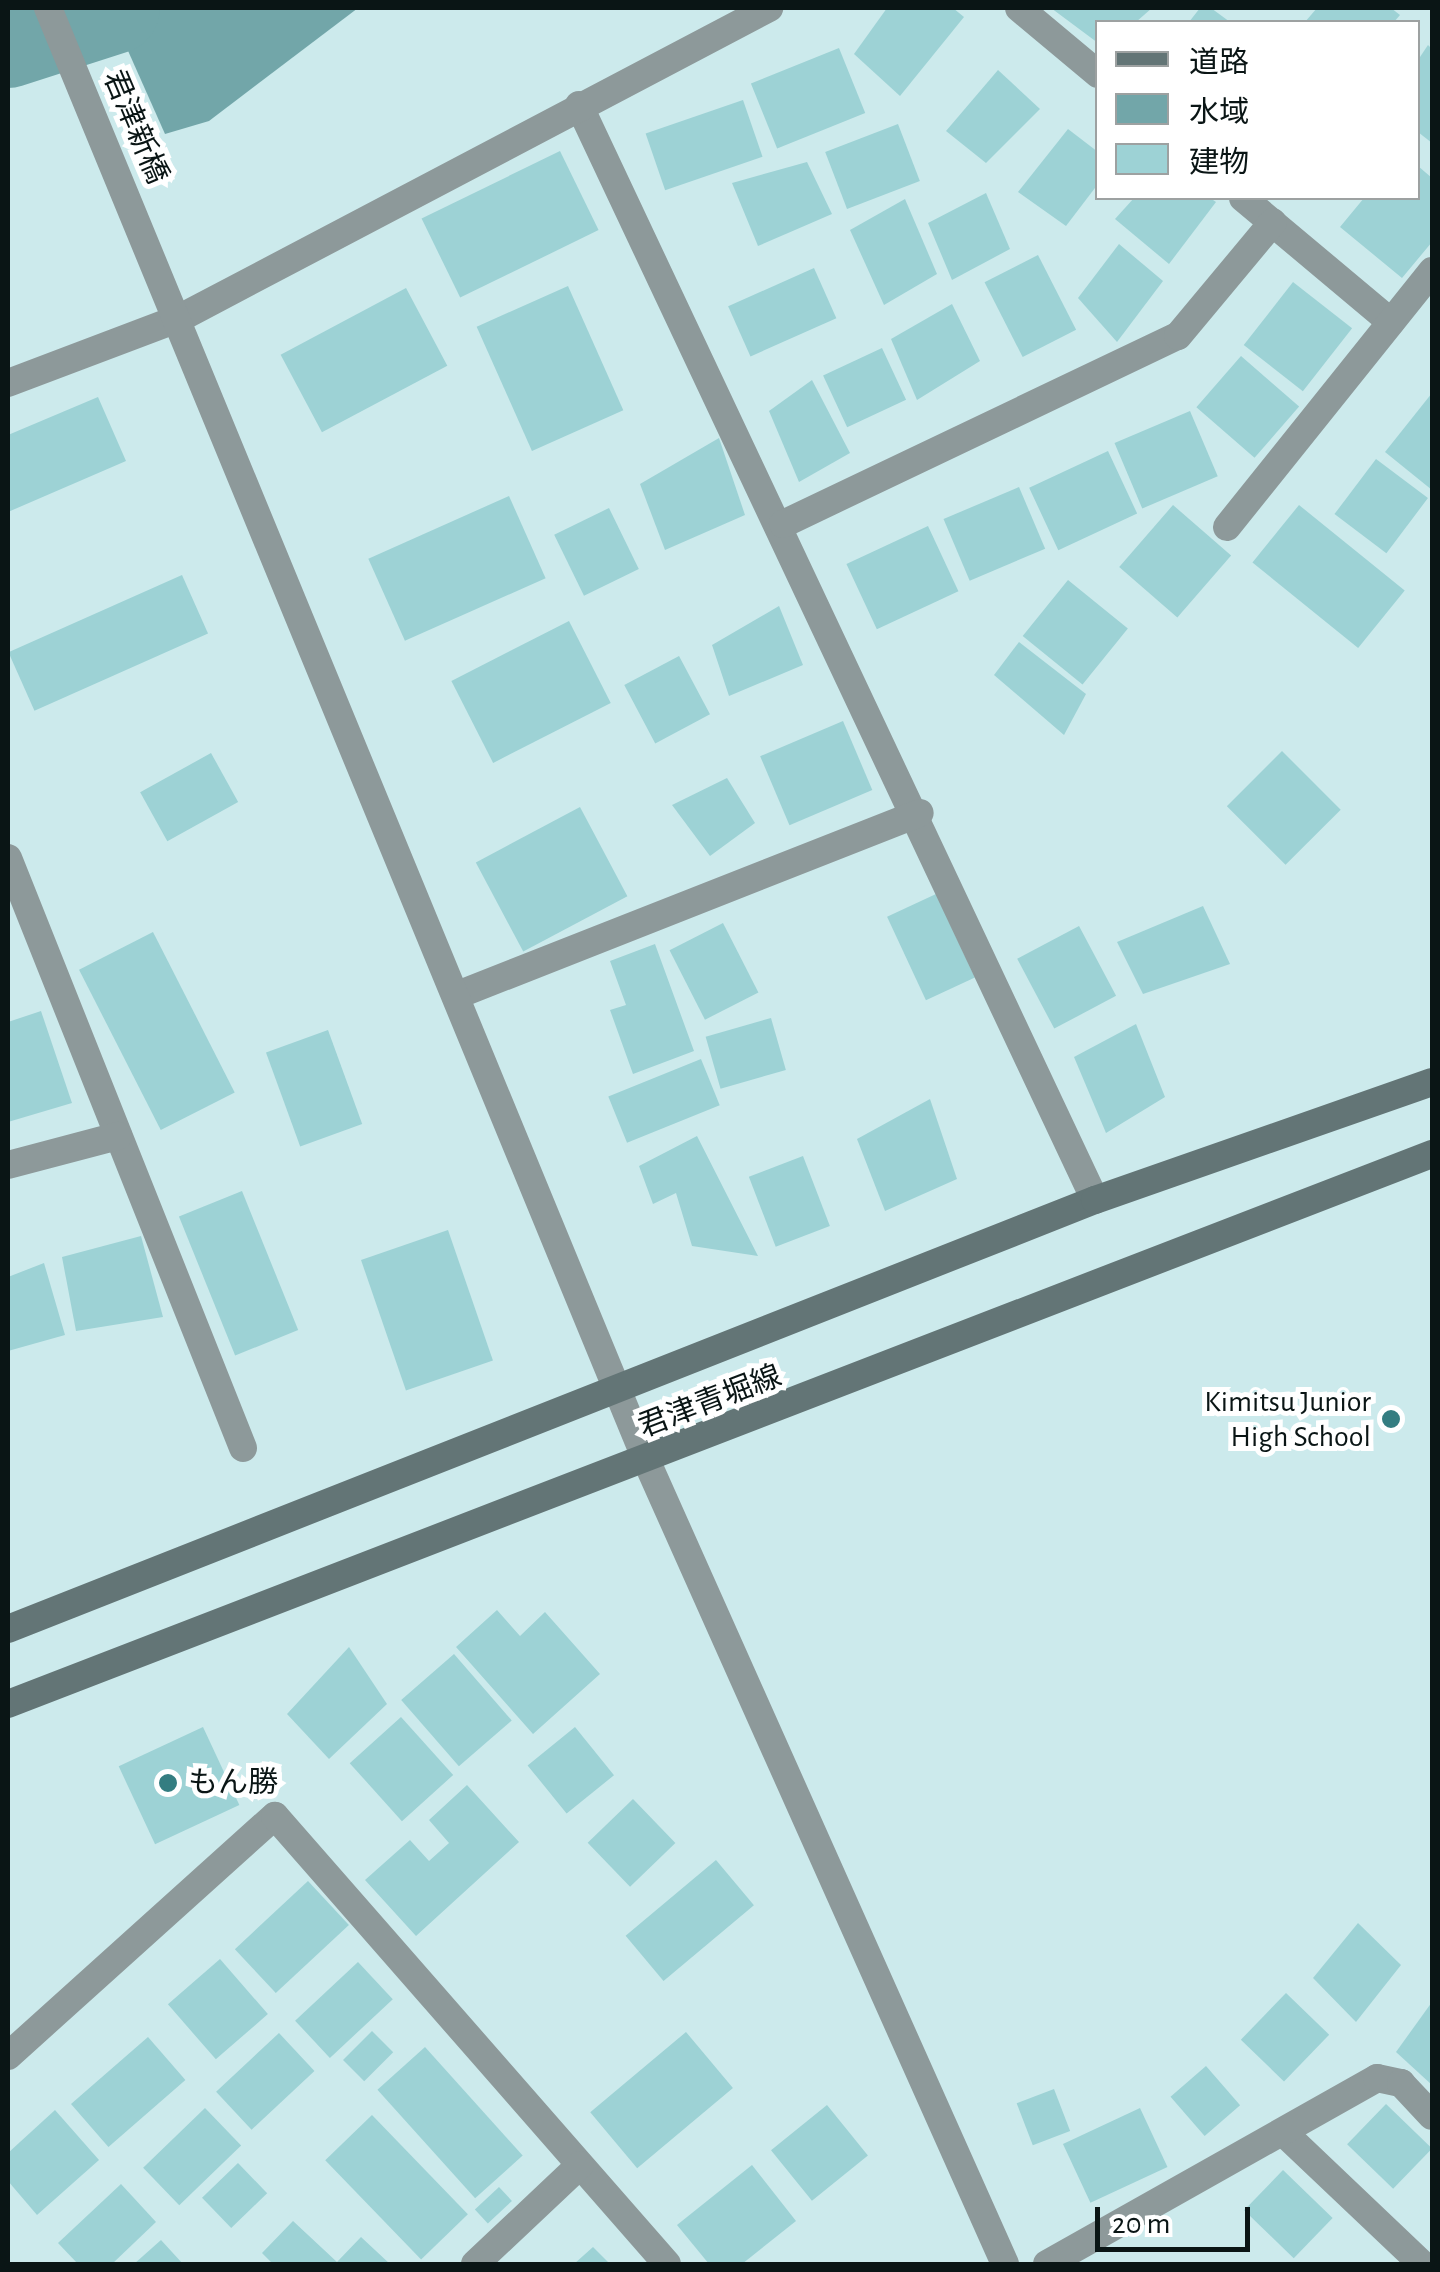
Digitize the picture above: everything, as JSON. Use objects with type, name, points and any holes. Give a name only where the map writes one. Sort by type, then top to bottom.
[{"type":"main road","name":"君津青堀線","points":[[8,1628],[624,1392],[1095,1200],[1432,1082]]},
{"type":"main road","name":"君津青堀線","points":[[8,1704],[647,1462],[1432,1154]]},
{"type":"street","name":"君津新橋","points":[[48,8],[624,1392],[647,1462],[1005,2264]]},
{"type":"street","points":[[8,382],[180,318],[579,104],[769,8]]},
{"type":"street","points":[[1019,8],[1095,71]]},
{"type":"street","points":[[579,104],[784,524],[1095,1200]]},
{"type":"street","points":[[1246,200],[1392,322]]},
{"type":"street","points":[[784,524],[1178,336],[1273,222]]},
{"type":"street","points":[[1226,527],[1432,271]]},
{"type":"street","points":[[460,994],[920,813]]},
{"type":"street","points":[[8,858],[243,1448]]},
{"type":"street","points":[[8,1165],[118,1136]]},
{"type":"street","points":[[8,2056],[275,1816],[668,2264]]},
{"type":"street","points":[[1047,2264],[1377,2078],[1401,2083],[1432,2116]]},
{"type":"street","points":[[1284,2133],[1422,2264]]},
{"type":"street","points":[[475,2264],[580,2165]]},
{"type":"water","points":[[109,8],[358,8],[209,121],[165,134]]},
{"type":"building","points":[[887,8],[953,8],[964,17],[900,96],[854,54]]},
{"type":"building","points":[[1051,8],[1152,8],[1138,20],[1095,20],[1095,41]]},
{"type":"building","points":[[1200,8],[1211,8],[1227,20],[1191,20]]},
{"type":"building","points":[[1317,8],[1391,8],[1400,15],[1396,20],[1307,20]]},
{"type":"building","points":[[1428,45],[1432,49],[1432,143],[1420,134],[1420,57]]},
{"type":"building","points":[[839,48],[865,113],[777,148],[751,84]]},
{"type":"building","points":[[998,70],[1040,109],[986,163],[946,131]]},
{"type":"building","points":[[743,100],[763,157],[665,190],[646,134]]},
{"type":"building","points":[[898,124],[920,181],[847,209],[825,152]]},
{"type":"building","points":[[1068,129],[1095,150],[1095,188],[1066,226],[1018,192]]},
{"type":"building","points":[[560,151],[599,230],[460,298],[422,219]]},
{"type":"building","points":[[807,162],[832,214],[758,246],[732,183]]},
{"type":"building","points":[[1420,168],[1432,178],[1432,242],[1402,278],[1340,227],[1362,200],[1420,200]]},
{"type":"building","points":[[986,193],[1010,249],[952,280],[928,223]]},
{"type":"building","points":[[905,199],[937,274],[884,305],[850,230]]},
{"type":"building","points":[[1132,200],[1216,202],[1169,264],[1115,219]]},
{"type":"building","points":[[1119,244],[1163,281],[1117,342],[1078,298]]},
{"type":"building","points":[[1038,255],[1076,330],[1023,357],[985,282]]},
{"type":"building","points":[[814,268],[836,318],[750,356],[728,306]]},
{"type":"building","points":[[1293,282],[1352,328],[1303,391],[1244,345]]},
{"type":"building","points":[[568,286],[623,410],[532,451],[477,327]]},
{"type":"building","points":[[406,288],[447,366],[322,432],[281,355]]},
{"type":"building","points":[[952,304],[980,361],[917,400],[891,339]]},
{"type":"building","points":[[882,348],[906,400],[847,427],[823,375]]},
{"type":"building","points":[[1241,356],[1299,407],[1255,458],[1196,407]]},
{"type":"building","points":[[812,380],[850,453],[799,482],[769,411]]},
{"type":"building","points":[[1432,393],[1432,490],[1385,452]]},
{"type":"building","points":[[98,397],[126,461],[8,512],[8,435]]},
{"type":"building","points":[[1190,411],[1218,476],[1142,508],[1115,443]]},
{"type":"building","points":[[719,438],[745,515],[665,550],[640,484]]},
{"type":"building","points":[[1108,451],[1137,514],[1058,550],[1029,488]]},
{"type":"building","points":[[1376,459],[1428,498],[1386,553],[1334,514]]},
{"type":"building","points":[[1019,487],[1045,549],[970,581],[944,519]]},
{"type":"building","points":[[509,496],[546,578],[405,641],[368,559]]},
{"type":"building","points":[[1173,505],[1231,556],[1177,617],[1119,567]]},
{"type":"building","points":[[1299,505],[1405,591],[1358,648],[1252,563]]},
{"type":"building","points":[[609,508],[639,569],[584,596],[554,535]]},
{"type":"building","points":[[928,526],[958,591],[877,629],[846,564]]},
{"type":"building","points":[[182,575],[208,633],[34,711],[8,652]]},
{"type":"building","points":[[1068,580],[1128,628],[1083,684],[1023,636]]},
{"type":"building","points":[[779,606],[803,665],[729,696],[712,645]]},
{"type":"building","points":[[569,621],[611,703],[493,763],[451,681]]},
{"type":"building","points":[[1019,642],[1086,694],[1064,735],[994,675]]},
{"type":"building","points":[[679,656],[710,714],[655,743],[624,685]]},
{"type":"building","points":[[843,721],[872,790],[789,825],[760,756]]},
{"type":"building","points":[[1282,751],[1341,810],[1286,865],[1227,806]]},
{"type":"building","points":[[211,753],[238,802],[167,841],[140,792]]},
{"type":"building","points":[[727,778],[755,823],[710,856],[672,805]]},
{"type":"building","points":[[580,807],[627,896],[523,952],[476,862]]},
{"type":"building","points":[[936,894],[975,977],[926,1000],[887,917]]},
{"type":"building","points":[[1203,906],[1230,964],[1143,994],[1117,942]]},
{"type":"building","points":[[723,923],[758,992],[705,1020],[670,950]]},
{"type":"building","points":[[1079,926],[1116,996],[1054,1029],[1017,959]]},
{"type":"building","points":[[153,932],[235,1092],[161,1130],[79,970]]},
{"type":"building","points":[[655,944],[694,1051],[633,1074],[610,1010],[626,1005],[610,961]]},
{"type":"building","points":[[41,1011],[72,1103],[8,1122],[8,1022]]},
{"type":"building","points":[[771,1018],[786,1070],[721,1089],[706,1037]]},
{"type":"building","points":[[1136,1024],[1165,1097],[1106,1133],[1074,1057]]},
{"type":"building","points":[[328,1030],[362,1124],[300,1147],[266,1053]]},
{"type":"building","points":[[701,1059],[720,1105],[627,1143],[608,1096]]},
{"type":"building","points":[[930,1099],[957,1179],[885,1211],[857,1139]]},
{"type":"building","points":[[697,1136],[758,1256],[692,1246],[676,1193],[653,1204],[639,1166]]},
{"type":"building","points":[[803,1156],[830,1226],[776,1247],[749,1177]]},
{"type":"building","points":[[242,1191],[298,1330],[235,1356],[179,1216]]},
{"type":"building","points":[[448,1230],[493,1360],[406,1390],[361,1260]]},
{"type":"building","points":[[141,1236],[163,1317],[76,1331],[62,1257]]},
{"type":"building","points":[[44,1263],[65,1335],[8,1351],[8,1277]]},
{"type":"building","points":[[497,1610],[520,1636],[545,1612],[600,1674],[533,1734],[456,1647]]},
{"type":"building","points":[[349,1647],[387,1704],[329,1759],[287,1714]]},
{"type":"building","points":[[454,1654],[512,1720],[459,1766],[401,1700]]},
{"type":"building","points":[[401,1717],[453,1775],[402,1821],[350,1763]]},
{"type":"building","points":[[203,1727],[239,1805],[155,1844],[119,1766]]},
{"type":"building","points":[[575,1727],[614,1775],[567,1814],[528,1765]]},
{"type":"building","points":[[467,1785],[519,1842],[416,1936],[365,1880],[410,1840],[429,1861],[449,1843],[429,1820]]},
{"type":"building","points":[[633,1799],[675,1843],[630,1887],[588,1843]]},
{"type":"building","points":[[716,1860],[754,1905],[664,1981],[626,1936]]},
{"type":"building","points":[[308,1881],[349,1925],[276,1993],[235,1949]]},
{"type":"building","points":[[1358,1923],[1401,1965],[1356,2022],[1313,1978]]},
{"type":"building","points":[[220,1959],[268,2014],[216,2059],[168,2004]]},
{"type":"building","points":[[358,1962],[393,1999],[330,2058],[295,2021]]},
{"type":"building","points":[[1286,1993],[1329,2035],[1284,2081],[1241,2040]]},
{"type":"building","points":[[1432,2002],[1432,2085],[1396,2052]]},
{"type":"building","points":[[372,2031],[393,2052],[364,2081],[343,2060]]},
{"type":"building","points":[[686,2032],[733,2088],[637,2168],[590,2112]]},
{"type":"building","points":[[279,2033],[314,2071],[252,2130],[216,2092]]},
{"type":"building","points":[[148,2037],[185,2080],[108,2147],[71,2104]]},
{"type":"building","points":[[425,2047],[523,2155],[475,2198],[377,2090]]},
{"type":"building","points":[[1206,2066],[1240,2105],[1205,2136],[1171,2097]]},
{"type":"building","points":[[1054,2089],[1070,2131],[1033,2145],[1017,2103]]},
{"type":"building","points":[[1386,2104],[1432,2148],[1393,2189],[1347,2144]]},
{"type":"building","points":[[827,2105],[868,2156],[812,2201],[771,2150]]},
{"type":"building","points":[[205,2108],[241,2145],[179,2205],[143,2168]]},
{"type":"building","points":[[1140,2108],[1167,2167],[1090,2203],[1063,2144]]},
{"type":"building","points":[[55,2110],[99,2160],[37,2215],[8,2181],[8,2153]]},
{"type":"building","points":[[372,2115],[468,2214],[421,2259],[325,2160]]},
{"type":"building","points":[[238,2163],[267,2193],[231,2228],[202,2198]]},
{"type":"building","points":[[752,2165],[796,2221],[742,2264],[709,2264],[677,2225]]},
{"type":"building","points":[[1283,2170],[1333,2218],[1294,2258],[1244,2210]]},
{"type":"building","points":[[121,2184],[156,2222],[112,2264],[78,2264],[58,2243]]},
{"type":"building","points":[[499,2187],[512,2201],[488,2223],[475,2210]]},
{"type":"building","points":[[293,2221],[337,2262],[361,2237],[390,2264],[273,2264],[262,2253]]},
{"type":"building","points":[[161,2240],[183,2264],[134,2264]]},
{"type":"building","points":[[593,2247],[610,2264],[574,2264]]},
{"type":"waterway","points":[[8,42],[114,8]]},
{"type":"place","name":"Kimitsu Junior High School","points":[[1391,1419]]},
{"type":"place","name":"もん勝","points":[[168,1783]]}]
